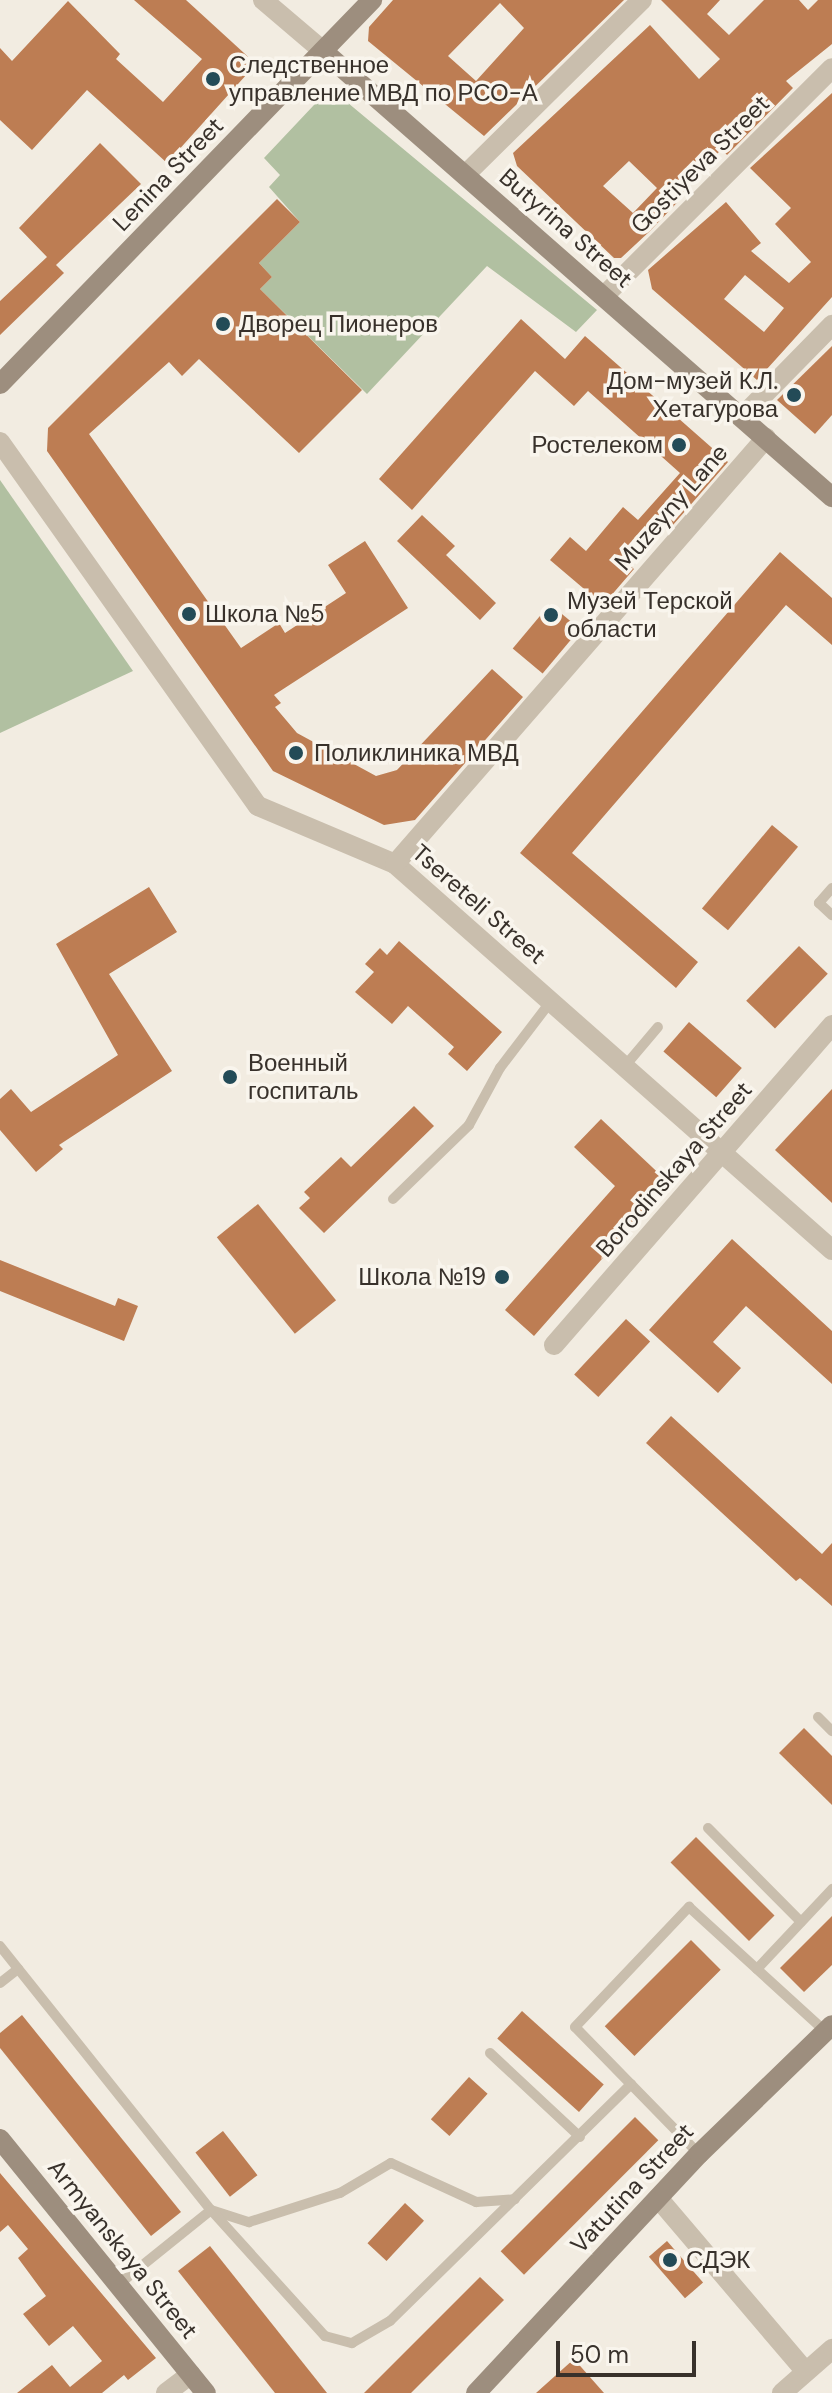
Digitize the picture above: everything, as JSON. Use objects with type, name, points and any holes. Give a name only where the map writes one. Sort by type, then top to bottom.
[{"type":"main road","name":"Lenina Street","points":[[0,384],[372,0]]},
{"type":"main road","name":"Butyrina Street","points":[[323,51],[832,497]]},
{"type":"main road","name":"Vatutina Street","points":[[476,2393],[699,2154],[829,2028]]},
{"type":"main road","name":"Armyanskaya Street","points":[[0,2139],[206,2393]]},
{"type":"street","name":"Butyrina Street","points":[[263,0],[323,51]]},
{"type":"street","points":[[465,175],[642,0]]},
{"type":"street","name":"Gostiyeva Street","points":[[604,296],[832,68]]},
{"type":"street","points":[[742,417],[832,325]]},
{"type":"street","name":"Muzeyny Lane","points":[[395,864],[766,438]]},
{"type":"street","name":"Tsereteli Street","points":[[0,442],[258,806],[395,864],[832,1250]]},
{"type":"street","name":"Borodinskaya Street","points":[[554,1345],[724,1153],[832,1025]]},
{"type":"street","points":[[658,2198],[806,2372]]},
{"type":"street","points":[[782,2393],[832,2349]]},
{"type":"street","points":[[166,2393],[191,2374]]},
{"type":"lane","points":[[832,888],[819,903],[832,915]]},
{"type":"lane","points":[[393,1199],[469,1125],[500,1068],[551,1001]]},
{"type":"lane","points":[[625,1066],[658,1027]]},
{"type":"lane","points":[[818,1717],[832,1731]]},
{"type":"lane","points":[[708,1828],[801,1922]]},
{"type":"lane","points":[[757,1969],[832,1889]]},
{"type":"lane","points":[[699,2154],[575,2027],[689,1907],[757,1969],[829,2028]]},
{"type":"lane","points":[[0,1946],[211,2210],[325,2336],[352,2343],[390,2321],[631,2084]]},
{"type":"lane","points":[[0,1983],[18,1969]]},
{"type":"lane","points":[[490,2053],[580,2137]]},
{"type":"lane","points":[[211,2210],[249,2222],[340,2193],[391,2163],[476,2202],[516,2199]]},
{"type":"lane","points":[[118,2285],[211,2210]]},
{"type":"green space","points":[[330,88],[597,310],[576,332],[487,266],[367,394],[260,289],[272,277],[259,263],[300,222],[269,187],[280,175],[264,158]]},
{"type":"green space","points":[[0,480],[133,671],[0,733]]},
{"type":"building","points":[[134,0],[186,0],[256,64],[167,163],[87,90],[32,150],[0,120],[0,48],[12,61],[68,1],[120,54],[116,59],[163,102],[202,59]]},
{"type":"building","points":[[393,0],[624,0],[484,136],[368,41],[369,27]],"holes":[[[500,3],[524,28],[476,81],[448,56]]]},
{"type":"building","points":[[661,0],[720,0],[707,14],[729,35],[764,0],[799,0],[808,10],[818,0],[832,0],[832,44],[786,81],[793,88],[727,155],[722,149],[686,184],[690,189],[621,258],[614,258],[517,166],[513,153],[650,25],[699,79],[720,59]],"holes":[[[629,161],[657,188],[633,213],[603,186]]]},
{"type":"building","points":[[832,93],[832,297],[757,380],[652,289],[648,270],[726,202],[761,243],[751,251],[789,283],[811,262],[775,224],[791,208],[750,168]],"holes":[[[745,275],[784,308],[764,332],[724,299]]]},
{"type":"building","points":[[100,143],[141,184],[56,265],[64,273],[0,335],[0,301],[47,257],[19,228]]},
{"type":"building","points":[[277,199],[300,222],[259,263],[272,277],[260,289],[362,390],[299,453],[199,359],[182,376],[169,362],[89,434],[241,648],[279,623],[285,633],[346,593],[328,565],[365,541],[408,608],[274,695],[281,703],[275,707],[297,733],[376,776],[397,770],[492,669],[523,697],[415,820],[384,825],[273,771],[47,451],[48,428]]},
{"type":"building","points":[[521,319],[565,359],[585,336],[728,462],[673,525],[661,515],[623,560],[634,569],[603,605],[550,560],[570,537],[586,551],[623,507],[638,520],[680,473],[588,391],[574,406],[535,371],[412,510],[379,479]]},
{"type":"building","points":[[832,346],[832,415],[815,434],[777,400]]},
{"type":"building","points":[[422,515],[455,546],[446,555],[496,603],[480,620],[397,541]]},
{"type":"building","points":[[780,552],[832,598],[832,645],[786,605],[572,853],[698,962],[676,988],[520,853]]},
{"type":"building","points":[[550,604],[580,629],[543,673],[513,648]]},
{"type":"building","points":[[772,825],[798,847],[728,930],[702,908]]},
{"type":"building","points":[[149,887],[177,932],[109,974],[172,1071],[59,1145],[63,1149],[36,1172],[0,1130],[0,1099],[11,1089],[31,1112],[118,1055],[56,944]]},
{"type":"building","points":[[399,941],[502,1032],[467,1071],[448,1054],[454,1047],[408,1006],[392,1024],[355,992],[374,972],[365,964],[380,948],[387,955]]},
{"type":"building","points":[[799,946],[828,974],[775,1028],[746,1001]]},
{"type":"building","points":[[689,1022],[742,1068],[716,1097],[663,1051]]},
{"type":"building","points":[[832,1089],[832,1203],[775,1150]]},
{"type":"building","points":[[414,1106],[434,1126],[324,1233],[299,1208],[310,1198],[304,1192],[341,1157],[351,1167]]},
{"type":"building","points":[[601,1119],[669,1183],[534,1336],[505,1310],[615,1186],[574,1147]]},
{"type":"building","points":[[258,1204],[336,1300],[295,1334],[217,1237]]},
{"type":"building","points":[[732,1239],[832,1331],[832,1384],[746,1306],[713,1342],[741,1368],[718,1393],[649,1330]]},
{"type":"building","points":[[0,1260],[115,1306],[118,1298],[138,1306],[124,1341],[0,1291]]},
{"type":"building","points":[[626,1319],[650,1342],[598,1397],[574,1375]]},
{"type":"building","points":[[671,1416],[822,1554],[832,1543],[832,1606],[800,1578],[796,1581],[646,1443]]},
{"type":"building","points":[[804,1728],[832,1756],[832,1805],[779,1753]]},
{"type":"building","points":[[696,1837],[774,1915],[749,1941],[671,1862]]},
{"type":"building","points":[[832,1916],[832,1965],[804,1992],[780,1968]]},
{"type":"building","points":[[691,1940],[721,1970],[634,2056],[605,2026]]},
{"type":"building","points":[[522,2011],[604,2085],[579,2112],[497,2038]]},
{"type":"building","points":[[22,2015],[181,2212],[151,2236],[0,2048],[0,2033]]},
{"type":"building","points":[[469,2077],[488,2094],[449,2136],[431,2119]]},
{"type":"building","points":[[635,2117],[658,2140],[524,2275],[501,2251]]},
{"type":"building","points":[[223,2131],[257,2175],[230,2197],[195,2153]]},
{"type":"building","points":[[0,2173],[156,2358],[128,2380],[124,2375],[102,2393],[17,2393],[52,2365],[70,2387],[102,2361],[73,2326],[49,2346],[23,2314],[46,2296],[18,2258],[28,2249],[8,2225],[0,2232]]},
{"type":"building","points":[[405,2203],[424,2221],[387,2261],[367,2243]]},
{"type":"building","points":[[667,2241],[703,2283],[685,2298],[649,2257]]},
{"type":"building","points":[[210,2246],[327,2393],[275,2393],[178,2271]]},
{"type":"building","points":[[480,2277],[504,2300],[411,2393],[364,2393]]},
{"type":"building","points":[[574,2359],[604,2393],[536,2393]]},
{"type":"place","name":"Следственное управление МВД по РСО-А","points":[[213,79]]},
{"type":"place","name":"Дворец Пионеров","points":[[223,324]]},
{"type":"place","name":"Дом-музей К.Л. Хетагурова","points":[[794,395]]},
{"type":"place","name":"Ростелеком","points":[[679,445]]},
{"type":"place","name":"Школа №5","points":[[189,614]]},
{"type":"place","name":"Музей Терской области","points":[[551,615]]},
{"type":"place","name":"Поликлиника МВД","points":[[296,753]]},
{"type":"place","name":"Военный госпиталь","points":[[230,1077]]},
{"type":"place","name":"Школа №19","points":[[502,1277]]},
{"type":"place","name":"СДЭК","points":[[670,2260]]}]
